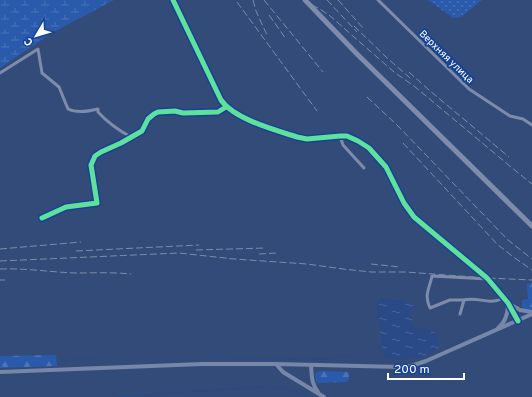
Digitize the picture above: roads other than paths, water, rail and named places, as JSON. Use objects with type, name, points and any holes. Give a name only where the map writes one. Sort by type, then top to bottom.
[{"type":"highway","points":[[305,0],[357,54],[532,226]]},
{"type":"main road","points":[[173,0],[221,100],[226,107],[237,115],[297,137],[307,139],[348,136],[368,148],[386,167],[404,203],[414,217],[488,279],[508,303],[518,321]]},
{"type":"main road","points":[[508,303],[520,310],[532,313]]},
{"type":"main road","points":[[495,330],[503,323],[508,303]]},
{"type":"main road","points":[[0,372],[202,364],[411,366],[426,361],[518,321],[532,313]]},
{"type":"main road","points":[[276,364],[283,372],[324,397]]},
{"type":"main road","points":[[311,365],[311,379],[313,386],[319,393]]},
{"type":"street","name":"Верхняя улица","points":[[378,0],[469,88],[510,116],[523,120],[532,125]]},
{"type":"street","points":[[0,73],[38,48],[42,73],[59,87],[68,109],[98,109],[98,112],[109,123],[131,137]]},
{"type":"street","points":[[42,218],[66,208],[97,203],[91,165],[92,160],[101,152],[121,143],[142,130],[148,119],[154,114],[158,112],[175,111],[184,113],[218,112],[226,107]]},
{"type":"street","points":[[340,136],[343,145],[364,168]]},
{"type":"street","points":[[488,279],[432,276],[430,287],[426,296],[430,308],[431,309],[450,300],[471,299],[490,302],[498,301],[504,298]]},
{"type":"street","points":[[460,314],[464,300]]},
{"type":"water","points":[[382,298],[403,300],[407,304],[414,303],[415,306],[410,312],[415,328],[426,328],[435,333],[441,346],[429,354],[405,360],[384,358],[376,305]]},
{"type":"waterway","points":[[211,358],[328,359],[349,355],[359,355],[366,352],[371,346]]},
{"type":"waterway","points":[[60,361],[97,358]]},
{"type":"waterway","points":[[104,358],[195,358]]},
{"type":"waterway","points":[[118,397],[261,387],[285,389],[308,397]]},
{"type":"railway","points":[[253,0],[256,11],[267,35]]},
{"type":"railway","points":[[264,0],[323,72]]},
{"type":"railway","points":[[303,0],[329,15],[394,72],[414,86],[532,184]]},
{"type":"railway","points":[[327,0],[357,32]]},
{"type":"railway","points":[[338,0],[364,29]]},
{"type":"railway","points":[[237,2],[317,111]]},
{"type":"railway","points":[[269,15],[286,39]]},
{"type":"railway","points":[[354,26],[410,78]]},
{"type":"railway","points":[[409,72],[509,157]]},
{"type":"railway","points":[[367,97],[397,125],[508,240],[532,259]]},
{"type":"railway","points":[[403,143],[497,244],[532,270]]},
{"type":"railway","points":[[0,249],[81,242]]},
{"type":"railway","points":[[76,251],[199,245]]},
{"type":"railway","points":[[196,250],[266,248]]},
{"type":"railway","points":[[0,261],[179,253],[234,259],[307,264],[371,272],[406,272],[532,280]]},
{"type":"railway","points":[[259,254],[276,253]]},
{"type":"railway","points":[[371,264],[400,267]]},
{"type":"railway","points":[[0,269],[131,274]]},
{"type":"railway","points":[[0,280],[5,280]]}]
